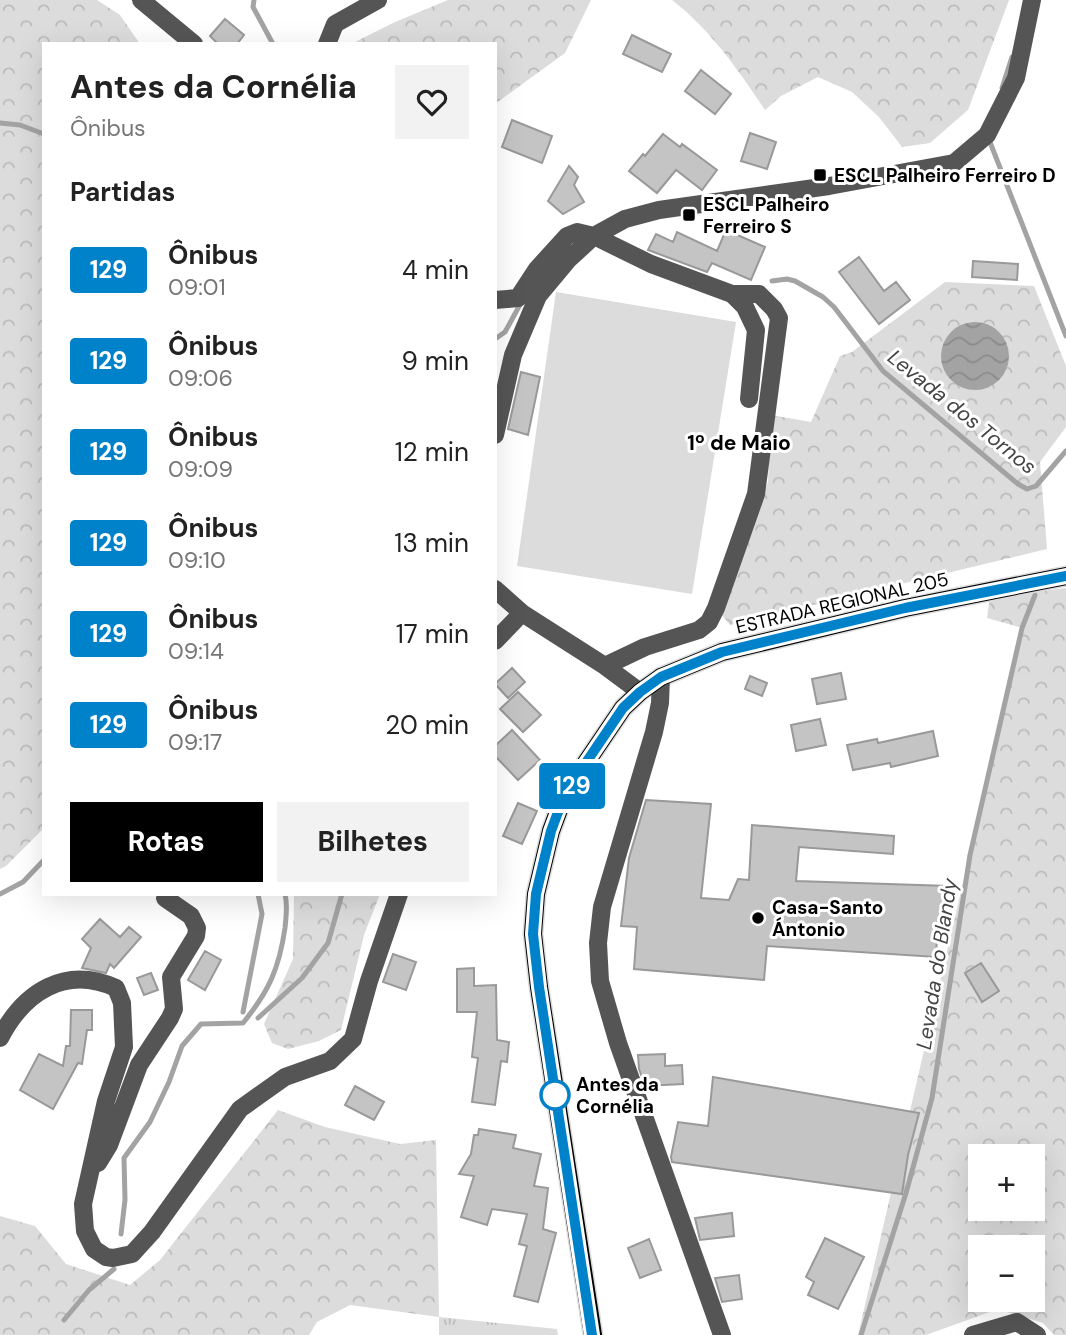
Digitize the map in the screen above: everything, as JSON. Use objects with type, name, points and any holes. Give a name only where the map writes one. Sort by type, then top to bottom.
[{"type":"main road","name":"ESTRADA REGIONAL 205","points":[[593,1335],[533,934],[542,861],[561,804],[579,773],[623,708],[640,692],[661,677],[722,652],[797,633],[1066,576]]},
{"type":"street","points":[[141,0],[192,42]]},
{"type":"street","points":[[328,42],[335,24],[378,0]]},
{"type":"street","points":[[497,426],[513,355],[538,296],[568,260],[594,236],[625,219],[659,210],[829,186],[954,163],[987,135],[1016,78],[1032,0]]},
{"type":"street","points":[[497,300],[518,298],[537,269],[567,236],[577,232],[594,236],[650,264],[732,294],[759,294],[779,318],[756,494],[716,608],[709,622],[699,630],[645,647],[605,666]]},
{"type":"street","points":[[732,294],[745,307],[756,330],[749,399]]},
{"type":"street","points":[[497,591],[522,613],[605,666],[640,692]]},
{"type":"street","points":[[497,639],[522,613]]},
{"type":"street","points":[[661,677],[660,703],[654,732],[602,907],[598,943],[600,981],[618,1044],[722,1335]]},
{"type":"street","points":[[0,1038],[11,1017],[32,995],[51,985],[79,980],[100,981],[116,988],[122,1003],[124,1046],[106,1101],[83,1204],[85,1230],[99,1254],[106,1257],[126,1257],[140,1247],[152,1232],[240,1109],[285,1077],[330,1061],[353,1039],[369,981],[398,896]]},
{"type":"street","points":[[92,1171],[109,1145],[139,1065],[174,1009],[171,977],[195,936],[197,928],[191,916],[165,898]]},
{"type":"street","points":[[974,1335],[1017,1322],[1037,1335]]},
{"type":"green space","points":[[0,0],[97,0],[120,15],[139,42],[42,42],[42,830],[0,869]]},
{"type":"green space","points":[[448,0],[591,0],[565,53],[497,103],[497,42],[355,42]]},
{"type":"green space","points":[[672,0],[1009,0],[968,110],[930,143],[902,147],[879,117],[852,92],[818,77],[781,96],[765,110],[711,37]]},
{"type":"green space","points":[[945,282],[1034,286],[1066,366],[1066,427],[1040,462],[1047,549],[730,625],[721,614],[768,482],[771,415],[811,422],[840,356],[852,352]]},
{"type":"green space","points":[[556,292],[736,322],[692,594],[517,566]]},
{"type":"green space","points":[[1066,588],[1066,1335],[1054,1335],[1043,1323],[1008,1312],[1045,1312],[1045,1235],[968,1235],[968,1312],[990,1312],[926,1335],[858,1335],[1022,628],[987,618],[990,597]]},
{"type":"green space","points":[[294,896],[379,896],[364,935],[341,1030],[319,1041],[288,1049],[272,1043],[264,1024],[293,959]]},
{"type":"green space","points":[[278,1110],[325,1127],[400,1144],[436,1140],[439,1317],[350,1305],[317,1322],[309,1335],[0,1335],[0,1216],[35,1226],[66,1264],[130,1285],[160,1260]]},
{"type":"green space","points":[[439,1317],[557,1329],[558,1335],[439,1335]]},
{"type":"water","points":[[968,322],[982,322],[994,327],[1004,337],[1009,356],[1004,375],[994,385],[982,390],[968,390],[956,385],[946,375],[941,363],[941,349],[946,337],[956,327]]},
{"type":"building","points":[[225,19],[244,35],[239,42],[216,42],[210,36]]},
{"type":"building","points":[[632,35],[671,54],[662,72],[623,54]]},
{"type":"building","points":[[701,70],[731,94],[715,114],[685,91]]},
{"type":"building","points":[[512,120],[552,136],[542,163],[502,147]]},
{"type":"building","points":[[750,133],[776,142],[767,169],[741,161]]},
{"type":"building","points":[[663,134],[680,147],[682,144],[717,170],[702,190],[676,170],[657,193],[629,171]]},
{"type":"building","points":[[569,166],[578,177],[574,185],[584,202],[563,214],[548,201]]},
{"type":"building","points":[[726,230],[765,247],[751,280],[712,263],[707,272],[648,250],[656,234],[673,242],[677,232],[717,251]]},
{"type":"building","points":[[859,257],[884,291],[896,282],[910,300],[879,324],[839,272]]},
{"type":"building","points":[[973,261],[1018,264],[1017,280],[972,277]]},
{"type":"building","points":[[521,372],[540,377],[528,435],[508,429]]},
{"type":"building","points":[[512,668],[525,682],[508,698],[497,686],[497,682]]},
{"type":"building","points":[[841,673],[846,699],[817,704],[812,679]]},
{"type":"building","points":[[750,676],[767,683],[762,696],[745,689]]},
{"type":"building","points":[[518,692],[541,715],[523,732],[500,709]]},
{"type":"building","points":[[820,719],[826,745],[796,751],[791,725]]},
{"type":"building","points":[[512,730],[540,760],[518,780],[497,758],[497,744]]},
{"type":"building","points":[[933,731],[938,756],[891,767],[890,763],[853,770],[847,745],[877,739],[878,743]]},
{"type":"building","points":[[646,800],[711,804],[701,898],[729,900],[738,879],[749,880],[752,825],[894,836],[893,854],[799,847],[796,881],[949,886],[937,937],[936,957],[767,946],[764,980],[634,969],[637,927],[621,926],[629,858]]},
{"type":"building","points":[[518,803],[537,811],[522,844],[503,836]]},
{"type":"building","points":[[100,919],[120,937],[129,927],[141,937],[114,968],[110,964],[106,973],[82,968],[91,948],[82,939]]},
{"type":"building","points":[[205,951],[221,960],[205,990],[188,980]]},
{"type":"building","points":[[393,954],[416,962],[406,990],[383,982]]},
{"type":"building","points":[[981,963],[999,991],[982,1002],[965,973]]},
{"type":"building","points":[[474,968],[474,986],[496,985],[497,1040],[509,1042],[507,1062],[501,1061],[495,1105],[472,1102],[478,1058],[472,1057],[477,1012],[457,1012],[457,969]]},
{"type":"building","points":[[151,973],[158,990],[144,995],[137,978]]},
{"type":"building","points":[[71,1010],[92,1010],[92,1030],[87,1030],[82,1064],[78,1063],[53,1109],[20,1090],[39,1054],[63,1066],[66,1046],[70,1046]]},
{"type":"building","points":[[665,1054],[665,1066],[682,1065],[683,1084],[645,1086],[639,1069],[638,1055]]},
{"type":"building","points":[[713,1077],[919,1113],[908,1155],[902,1194],[672,1162],[678,1122],[708,1126]]},
{"type":"building","points":[[355,1086],[384,1102],[374,1120],[345,1105]]},
{"type":"building","points":[[479,1129],[516,1135],[513,1148],[541,1154],[534,1186],[548,1188],[543,1229],[556,1233],[538,1302],[514,1296],[527,1246],[519,1244],[527,1214],[492,1209],[487,1225],[461,1217],[474,1176],[459,1174],[471,1154],[474,1135],[478,1135]]},
{"type":"building","points":[[732,1213],[734,1236],[700,1240],[695,1218]]},
{"type":"building","points":[[825,1238],[864,1257],[838,1309],[808,1295],[814,1282],[806,1277]]},
{"type":"building","points":[[649,1239],[661,1270],[640,1278],[628,1248]]},
{"type":"building","points":[[739,1275],[742,1299],[722,1302],[715,1278]]},
{"type":"waterway","points":[[254,0],[253,7],[272,42]]},
{"type":"waterway","name":"Levada do Blandy","points":[[1002,88],[1012,57]]},
{"type":"waterway","name":"Levada dos Tornos","points":[[0,123],[20,125],[42,133]]},
{"type":"waterway","name":"Levada do Blandy","points":[[988,137],[1066,336]]},
{"type":"waterway","name":"Levada dos Tornos","points":[[772,281],[795,281],[823,297],[834,307],[883,371],[1018,484],[1027,489],[1036,486],[1066,451]]},
{"type":"waterway","name":"Levada dos Tornos","points":[[497,338],[505,332],[522,301]]},
{"type":"waterway","name":"Levada do Blandy","points":[[861,1335],[906,1193],[932,1098],[970,855],[1022,628],[1035,595]]},
{"type":"waterway","points":[[0,894],[23,882],[42,862]]},
{"type":"waterway","name":"Levada dos Tornos","points":[[243,1012],[262,914],[258,896]]},
{"type":"waterway","points":[[121,1234],[125,1200],[124,1158],[150,1122],[182,1046],[201,1024],[243,1023],[260,1000],[272,979],[280,956],[285,928],[285,896]]},
{"type":"waterway","name":"Levada dos Tornos","points":[[258,1018],[302,978],[328,943],[341,896]]},
{"type":"waterway","points":[[64,1320],[89,1290],[114,1269]]},
{"type":"bus line","name":"129","points":[[592,1335],[533,934],[542,861],[561,804],[579,773],[623,708],[640,692],[661,677],[722,652],[905,608],[1066,576]]},
{"type":"place","name":"ESCL Palheiro Ferreiro D","points":[[820,175]]},
{"type":"place","name":"ESCL Palheiro Ferreiro S","points":[[689,215]]},
{"type":"place","name":"Casa-Santo Ántonio","points":[[758,918]]},
{"type":"place","name":"Antes da Cornélia","points":[[555,1095]]},
{"type":"district","name":"1º de Maio","points":[[739,443]]}]
